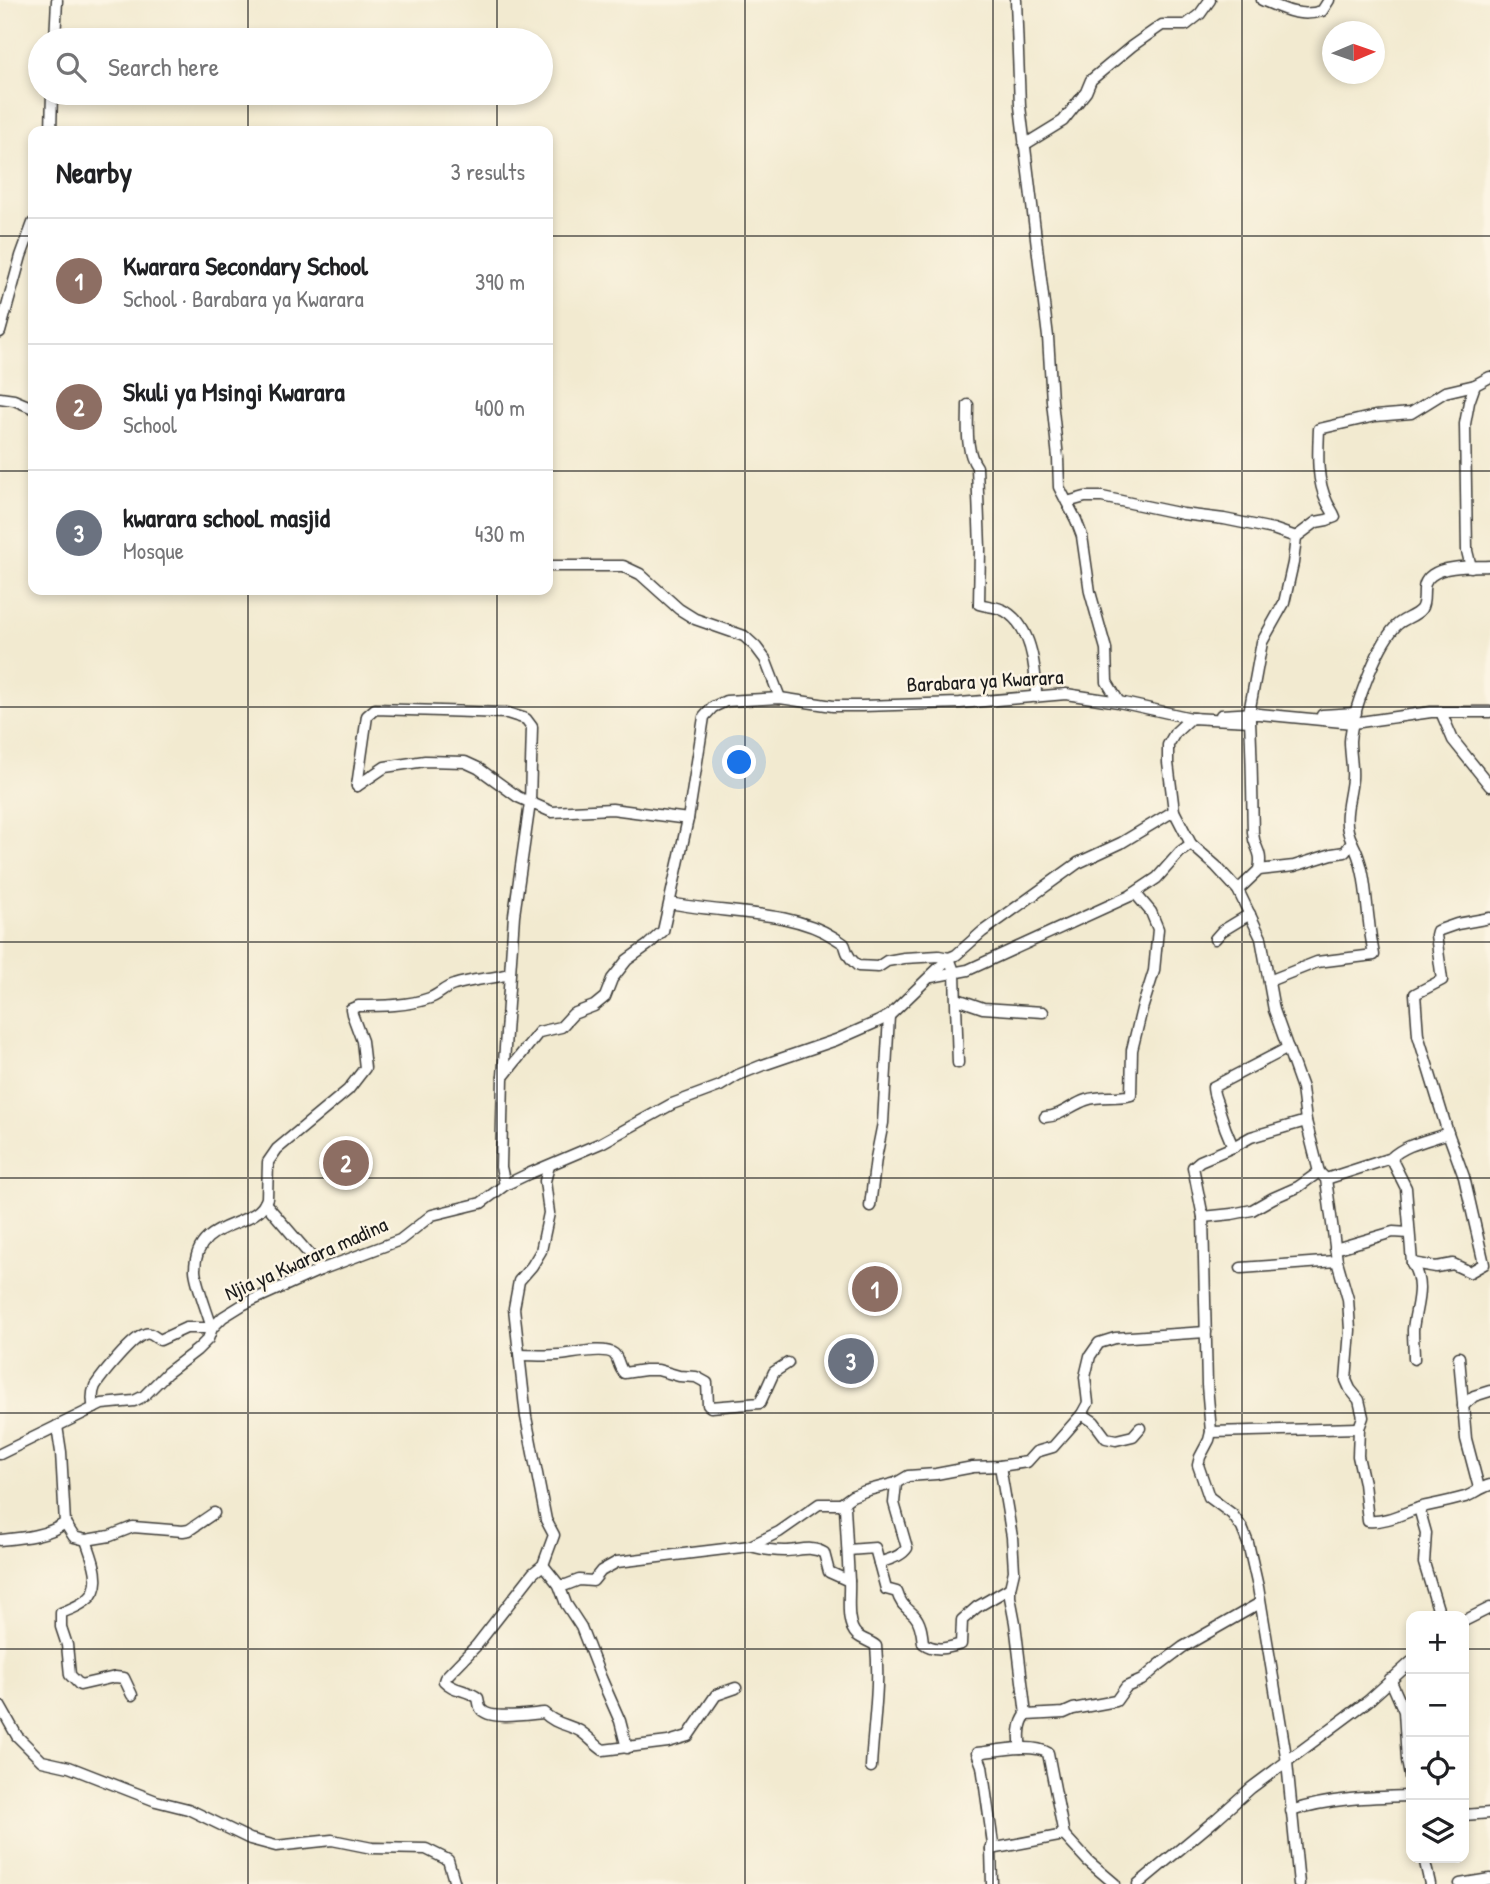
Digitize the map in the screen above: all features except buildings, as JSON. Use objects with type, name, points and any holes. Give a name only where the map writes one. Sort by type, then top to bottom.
[{"type":"street","points":[[56,28],[57,0]]},
{"type":"street","points":[[1016,0],[1024,145],[1048,337],[1059,487],[1082,536],[1090,592],[1106,649],[1107,682],[1119,702]]},
{"type":"street","points":[[1024,145],[1063,121],[1086,92],[1091,80],[1132,46],[1162,25],[1186,25],[1200,14],[1210,0]]},
{"type":"street","points":[[1262,0],[1289,12],[1312,14],[1322,11],[1329,0]]},
{"type":"street","points":[[51,126],[52,105]]},
{"type":"street","points":[[0,332],[28,237]]},
{"type":"street","points":[[0,285],[12,288]]},
{"type":"street","points":[[1238,890],[1259,870],[1262,856],[1254,837],[1250,717],[1262,642],[1284,603],[1296,537],[1316,522],[1335,517],[1327,504],[1321,484],[1319,429],[1375,416],[1411,413],[1445,392],[1490,377]]},
{"type":"street","points":[[1471,567],[1467,551],[1465,424],[1475,384]]},
{"type":"street","points":[[0,398],[28,406]]},
{"type":"street","points":[[968,405],[968,440],[971,459],[977,467],[979,604],[994,606],[1021,623],[1031,653],[1036,697]]},
{"type":"street","points":[[1067,502],[1085,497],[1102,497],[1273,529],[1296,537]]},
{"type":"street","points":[[553,566],[623,566],[645,577],[679,609],[695,619],[744,636],[750,641],[765,659],[780,698]]},
{"type":"street","points":[[1269,981],[1317,962],[1374,955],[1366,885],[1359,857],[1348,835],[1346,807],[1352,779],[1350,740],[1364,686],[1395,625],[1420,611],[1423,589],[1428,578],[1438,571],[1490,566]]},
{"type":"street","name":"Barabara ya Kwarara","points":[[503,1077],[539,1032],[561,1027],[573,1013],[594,1006],[605,997],[612,979],[627,960],[663,931],[688,819],[704,717],[713,707],[726,701],[780,698],[833,706],[862,706],[960,703],[1066,694],[1119,702],[1191,718],[1355,718],[1441,712],[1490,712]]},
{"type":"street","points":[[505,1185],[501,1167],[509,974],[514,915],[530,803],[532,727],[526,719],[507,713],[375,709],[366,716],[357,786],[386,767],[425,761],[465,762],[478,768],[518,797],[530,803],[552,812],[612,809],[688,819]]},
{"type":"street","points":[[1441,712],[1453,740],[1490,786]]},
{"type":"street","points":[[1191,718],[1175,733],[1168,746],[1174,810],[1191,844],[1238,890],[1261,937],[1274,1010],[1302,1088],[1306,1121],[1323,1175],[1337,1261],[1349,1299],[1350,1330],[1346,1380],[1359,1400],[1363,1417],[1359,1428],[1358,1456],[1368,1521],[1383,1520],[1469,1496],[1479,1488],[1490,1485]]},
{"type":"street","points":[[870,1206],[883,1123],[888,1016],[949,958],[982,932],[1078,863],[1121,843],[1174,810]]},
{"type":"street","points":[[1259,870],[1294,866],[1345,852],[1352,842]]},
{"type":"street","points":[[930,977],[968,970],[1135,893],[1157,878],[1180,852],[1191,844]]},
{"type":"street","points":[[1045,1118],[1058,1115],[1089,1099],[1131,1095],[1132,1050],[1154,971],[1158,929],[1151,912],[1135,893]]},
{"type":"street","points":[[670,904],[719,909],[809,925],[826,932],[843,944],[849,957],[858,966],[878,967],[887,961],[904,958],[949,958]]},
{"type":"street","points":[[1215,939],[1222,931],[1250,914]]},
{"type":"street","points":[[1412,1263],[1436,1267],[1453,1265],[1470,1272],[1484,1264],[1464,1177],[1418,1035],[1415,994],[1442,980],[1437,931],[1490,918]]},
{"type":"street","points":[[949,958],[955,974],[958,1063]]},
{"type":"street","points":[[94,1408],[94,1388],[123,1350],[144,1334],[150,1334],[160,1340],[186,1328],[212,1328],[195,1272],[200,1246],[212,1235],[260,1210],[265,1203],[268,1162],[277,1149],[348,1090],[366,1068],[362,1041],[351,1009],[358,1006],[414,1003],[432,997],[450,986],[509,974]]},
{"type":"street","points":[[957,999],[983,1008],[1043,1012]]},
{"type":"street","name":"Njia ya Kwarara madina","points":[[0,1454],[102,1404],[134,1401],[144,1396],[208,1339],[212,1328],[223,1317],[244,1304],[320,1270],[400,1240],[432,1214],[481,1203],[505,1185],[601,1143],[672,1104],[720,1086],[763,1065],[836,1040],[888,1016]]},
{"type":"street","points":[[1233,1147],[1225,1130],[1213,1087],[1288,1048]]},
{"type":"street","points":[[1299,1884],[1287,1762],[1248,1543],[1232,1514],[1209,1497],[1198,1465],[1211,1432],[1207,1385],[1203,1217],[1192,1167],[1251,1137],[1306,1121]]},
{"type":"street","points":[[1203,1217],[1252,1209],[1323,1175],[1391,1158],[1414,1145],[1448,1133]]},
{"type":"street","points":[[1391,1158],[1406,1188],[1412,1263],[1417,1271],[1419,1300],[1413,1328],[1414,1359]]},
{"type":"street","points":[[549,1166],[545,1181],[549,1213],[541,1251],[519,1280],[514,1308],[526,1417],[546,1520],[554,1535],[542,1565],[444,1681],[449,1687],[471,1692],[478,1698],[480,1708],[484,1712],[498,1716],[544,1713],[555,1722],[587,1736],[603,1749],[668,1742],[688,1736],[716,1695],[736,1688]]},
{"type":"street","points":[[265,1203],[320,1270]]},
{"type":"street","points":[[1335,1249],[1393,1233],[1409,1233]]},
{"type":"street","points":[[1241,1269],[1337,1261]]},
{"type":"street","points":[[559,1585],[579,1580],[593,1581],[601,1570],[617,1562],[750,1546],[779,1532],[819,1504],[840,1504],[865,1491],[896,1483],[908,1476],[1027,1462],[1036,1452],[1053,1447],[1082,1415],[1088,1403],[1085,1377],[1090,1356],[1099,1343],[1115,1338],[1206,1332]]},
{"type":"street","points":[[520,1355],[610,1352],[617,1356],[620,1369],[624,1373],[658,1370],[696,1377],[707,1383],[708,1405],[711,1407],[760,1403],[774,1372],[789,1363]]},
{"type":"street","points":[[1459,1357],[1466,1439],[1479,1488]]},
{"type":"street","points":[[1463,1406],[1474,1396],[1490,1391]]},
{"type":"street","points":[[1082,1415],[1094,1422],[1106,1438],[1116,1440],[1133,1436],[1140,1428]]},
{"type":"street","points":[[57,1426],[65,1523],[74,1537],[86,1539],[110,1536],[133,1527],[189,1530],[214,1513]]},
{"type":"street","points":[[1211,1432],[1359,1428]]},
{"type":"street","points":[[1000,1466],[1013,1546],[1014,1570],[1010,1588],[1026,1715],[1021,1725],[1021,1748]]},
{"type":"street","points":[[879,1563],[895,1557],[907,1548],[894,1503],[896,1483]]},
{"type":"street","points":[[840,1504],[845,1507],[850,1618],[853,1630],[876,1646],[878,1661],[871,1768]]},
{"type":"street","points":[[1419,1508],[1426,1533],[1424,1563],[1438,1611]]},
{"type":"street","points":[[0,1540],[44,1533],[58,1529],[65,1523]]},
{"type":"street","points":[[86,1539],[95,1568],[96,1588],[90,1597],[61,1613],[70,1675],[80,1685],[115,1677],[124,1678],[132,1695]]},
{"type":"street","points":[[750,1546],[788,1551],[817,1549],[824,1553],[829,1572],[849,1581]]},
{"type":"street","points":[[848,1550],[875,1548],[886,1589],[897,1591],[900,1602],[916,1616],[923,1643],[931,1649],[961,1644],[962,1620],[976,1607],[1010,1588]]},
{"type":"street","points":[[542,1565],[559,1585],[566,1604],[581,1627],[620,1721],[627,1748]]},
{"type":"street","points":[[1026,1715],[1064,1713],[1116,1701],[1126,1687],[1142,1680],[1183,1647],[1260,1603]]},
{"type":"street","points":[[1469,1618],[1490,1608]]},
{"type":"street","points":[[1139,1884],[1251,1788],[1368,1701],[1406,1666]]},
{"type":"street","points":[[1390,1679],[1404,1711],[1406,1744]]},
{"type":"street","points":[[0,1706],[17,1736],[42,1761],[69,1767],[156,1801],[188,1808],[250,1839],[276,1846],[332,1840],[372,1848],[426,1849],[448,1860],[455,1884]]},
{"type":"street","points":[[992,1884],[993,1844],[978,1753],[1021,1748],[1044,1750],[1048,1753],[1064,1835],[1088,1861],[1115,1884]]},
{"type":"street","points":[[1291,1811],[1336,1801],[1406,1796]]},
{"type":"street","points":[[1469,1815],[1490,1813]]},
{"type":"street","points":[[991,1849],[1064,1835]]},
{"type":"street","points":[[1425,1863],[1430,1884]]},
{"type":"street","points":[[1460,1884],[1490,1879]]},
{"type":"place","name":"Skuli ya Msingi Kwarara","points":[[346,1163]]},
{"type":"place","name":"Kwarara Secondary School","points":[[875,1289]]},
{"type":"place","name":"kwarara schooL masjid","points":[[851,1361]]}]
